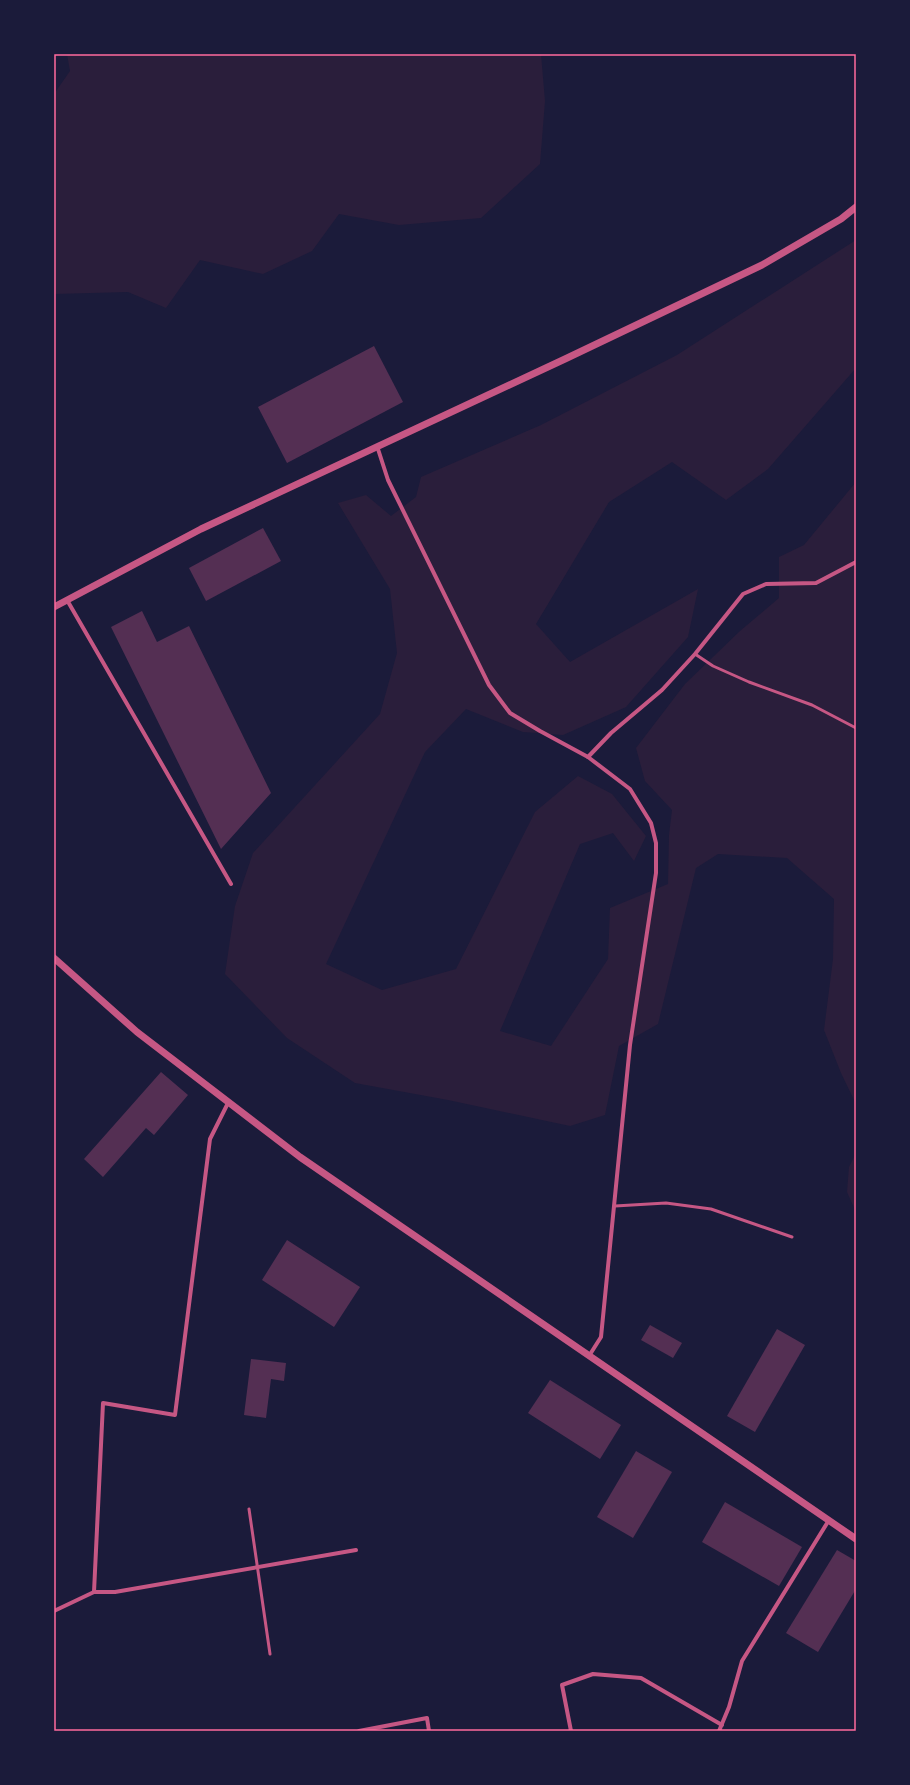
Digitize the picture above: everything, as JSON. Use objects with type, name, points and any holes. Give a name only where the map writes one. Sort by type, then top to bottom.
[{"type":"street","points":[[54,607],[202,529],[566,359],[762,265],[841,219],[856,207]]},
{"type":"street","points":[[377,446],[388,480],[489,685],[510,713],[588,757],[630,789],[651,823],[656,843],[656,873],[630,1045],[601,1337],[589,1356]]},
{"type":"street","points":[[588,757],[611,733],[662,690],[695,654],[743,594],[766,584],[816,583],[856,562]]},
{"type":"street","points":[[67,600],[231,884]]},
{"type":"street","points":[[54,958],[137,1032],[307,1162],[856,1539]]},
{"type":"street","points":[[94,1592],[103,1402],[176,1415],[210,1139],[228,1103]]},
{"type":"street","points":[[719,1731],[729,1707],[742,1661],[829,1520]]},
{"type":"street","points":[[54,1611],[94,1592],[115,1592],[356,1550]]},
{"type":"street","points":[[571,1731],[562,1685],[592,1674],[641,1678],[722,1726]]},
{"type":"street","points":[[359,1731],[427,1718],[429,1731]]},
{"type":"lane","points":[[695,654],[713,666],[749,682],[812,705],[856,728]]},
{"type":"lane","points":[[615,1206],[666,1203],[711,1209],[792,1237]]},
{"type":"lane","points":[[249,1509],[270,1654]]},
{"type":"shaded area","points":[[67,54],[541,54],[545,101],[540,164],[481,218],[399,225],[339,214],[312,251],[263,274],[200,260],[166,308],[128,292],[54,294],[54,94],[70,71]]},
{"type":"shaded area","points":[[856,240],[856,368],[768,469],[726,500],[672,462],[609,502],[536,624],[570,662],[698,589],[688,637],[626,707],[563,735],[523,732],[466,709],[425,752],[326,964],[382,990],[456,969],[535,812],[578,776],[612,794],[646,836],[634,861],[613,833],[580,844],[500,1031],[551,1046],[608,959],[610,908],[668,884],[669,835],[672,810],[645,781],[636,748],[685,684],[740,631],[779,598],[779,557],[804,545],[856,482],[856,1104],[841,1073],[824,1030],[833,959],[834,899],[787,858],[718,854],[696,868],[658,1024],[619,1046],[605,1115],[570,1126],[448,1100],[355,1083],[287,1038],[225,974],[235,906],[253,853],[380,714],[397,653],[390,589],[338,503],[366,495],[391,516],[416,497],[421,477],[541,425],[677,355]]},
{"type":"shaded area","points":[[856,1153],[856,1212],[847,1192],[849,1167]]},
{"type":"building","points":[[374,346],[403,402],[287,463],[258,407]]},
{"type":"building","points":[[263,528],[281,561],[206,601],[189,568]]},
{"type":"building","points":[[142,611],[157,642],[189,626],[271,793],[221,849],[111,627]]},
{"type":"building","points":[[161,1072],[188,1095],[154,1135],[146,1128],[103,1177],[84,1159]]},
{"type":"building","points":[[287,1240],[360,1287],[334,1327],[262,1280]]},
{"type":"building","points":[[650,1325],[682,1343],[673,1358],[641,1340]]},
{"type":"building","points":[[777,1329],[805,1345],[755,1432],[727,1416]]},
{"type":"building","points":[[251,1359],[286,1363],[284,1381],[271,1379],[266,1418],[244,1415]]},
{"type":"building","points":[[550,1380],[621,1425],[600,1459],[528,1413]]},
{"type":"building","points":[[636,1451],[672,1472],[633,1538],[597,1517]]},
{"type":"building","points":[[725,1502],[802,1547],[779,1586],[702,1542]]},
{"type":"building","points":[[837,1550],[856,1561],[856,1589],[818,1652],[786,1633]]}]
